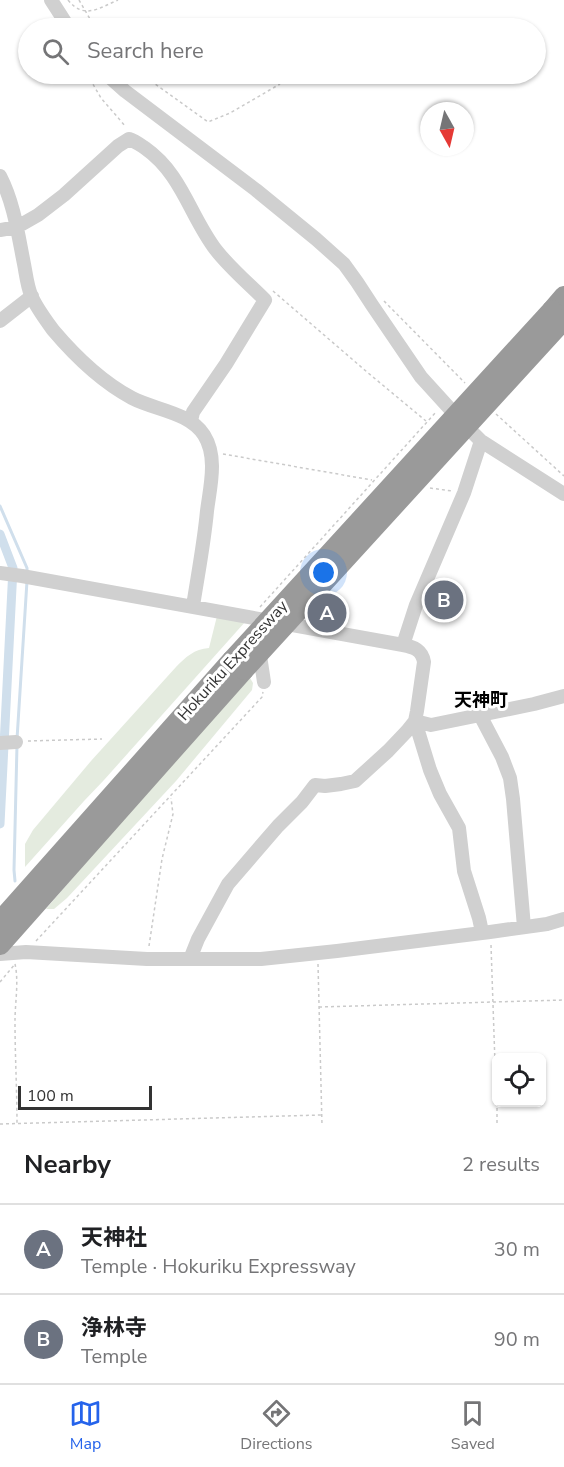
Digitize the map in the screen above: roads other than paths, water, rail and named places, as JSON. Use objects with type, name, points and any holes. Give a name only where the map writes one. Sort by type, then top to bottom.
[{"type":"highway","name":"Hokuriku Expressway","points":[[0,945],[409,467],[564,296]]},
{"type":"highway","name":"Hokuriku Expressway","points":[[0,921],[42,873],[564,320]]},
{"type":"street","points":[[51,0],[63,18]]},
{"type":"street","points":[[117,84],[256,190],[344,264],[411,364],[444,403],[481,441],[564,494]]},
{"type":"street","points":[[0,230],[17,227],[38,215],[129,139],[154,155],[168,170],[185,195],[204,233],[218,252],[265,300],[226,364],[193,412],[191,421]]},
{"type":"street","points":[[0,176],[10,199],[29,288],[53,329],[90,368],[130,397],[191,421],[205,436],[210,452],[212,473],[205,535],[193,606]]},
{"type":"street","points":[[0,321],[32,296]]},
{"type":"street","points":[[403,645],[416,605],[464,493],[481,441]]},
{"type":"street","points":[[10,574],[410,646],[421,652],[424,662],[415,721],[430,770],[459,828],[464,871],[479,918],[486,932]]},
{"type":"street","points":[[253,617],[264,682]]},
{"type":"street","points":[[415,721],[431,725],[564,696]]},
{"type":"street","points":[[480,715],[502,757],[510,778],[524,927]]},
{"type":"street","points":[[190,959],[198,939],[228,884],[315,785],[325,786],[355,781],[388,751],[415,721]]},
{"type":"street","points":[[0,743],[22,742]]},
{"type":"street","points":[[0,954],[26,952],[147,959],[261,959],[318,954],[547,924],[564,919]]},
{"type":"waterway","points":[[0,506],[27,568],[27,574]]},
{"type":"waterway","points":[[0,534],[13,568],[0,824]]},
{"type":"waterway","points":[[17,739],[27,581]]},
{"type":"waterway","points":[[15,881],[17,745]]},
{"type":"place","name":"浄林寺","points":[[444,600]]},
{"type":"place","name":"天神社","points":[[327,613]]},
{"type":"district","name":"天神町","points":[[481,700]]}]
